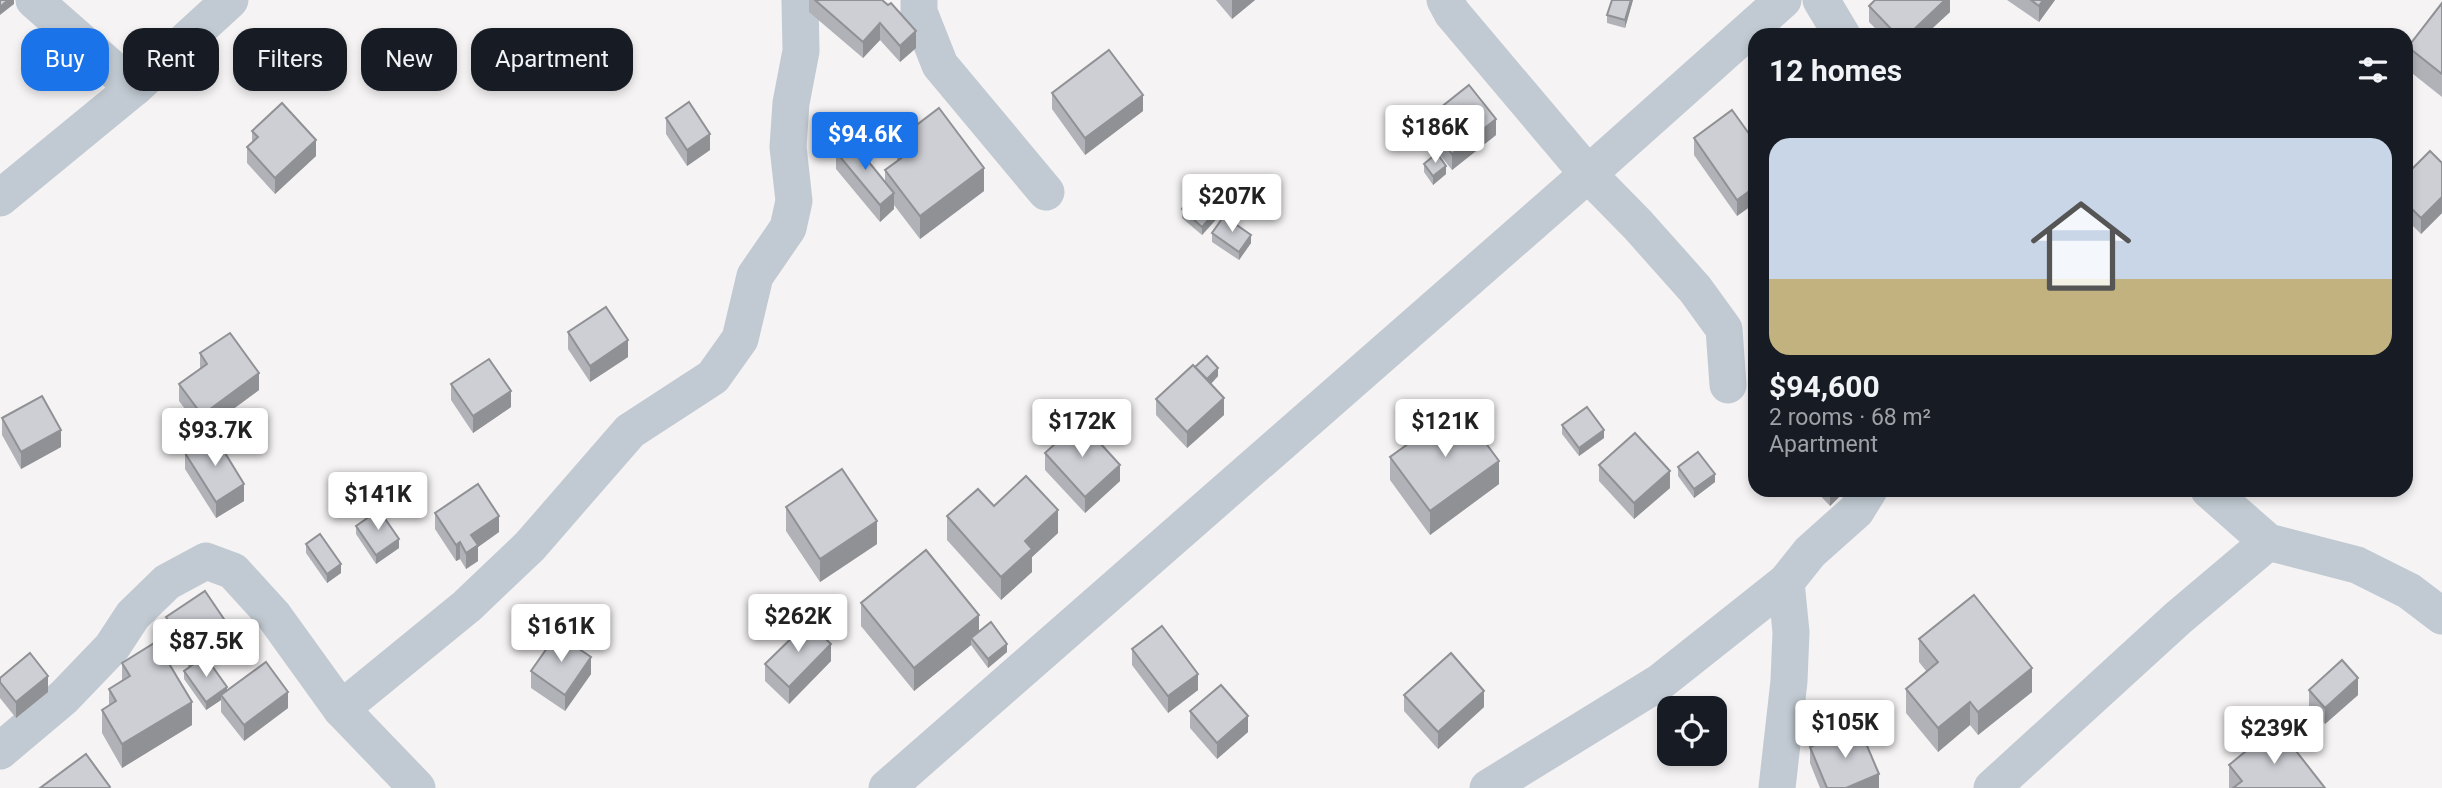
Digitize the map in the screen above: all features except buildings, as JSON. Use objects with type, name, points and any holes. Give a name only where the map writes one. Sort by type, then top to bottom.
[{"type":"street","points":[[34,0],[123,78]]},
{"type":"street","points":[[199,28],[230,0]]},
{"type":"street","points":[[341,709],[467,606],[530,546],[631,431],[713,377],[740,339],[755,276],[788,228],[794,201],[788,146],[791,103],[801,51],[800,0]]},
{"type":"street","points":[[919,0],[919,12],[940,65],[1046,192]]},
{"type":"street","points":[[1445,0],[1452,13],[1588,174],[1638,225],[1724,329],[1728,385]]},
{"type":"street","points":[[1752,28],[1783,0]]},
{"type":"street","points":[[1821,0],[1838,28]]},
{"type":"street","points":[[887,788],[1748,31]]},
{"type":"street","points":[[0,198],[130,91]]},
{"type":"street","points":[[1488,788],[1660,682],[1786,582],[1810,552],[1856,511],[1865,497]]},
{"type":"street","points":[[2217,497],[2268,542],[2357,565],[2409,591],[2442,616]]},
{"type":"street","points":[[1992,788],[2178,618],[2268,542]]},
{"type":"street","points":[[0,751],[64,697],[112,647],[133,615],[167,582],[206,561],[233,571],[274,616],[341,709],[417,788]]},
{"type":"street","points":[[1777,788],[1789,681],[1791,632],[1786,582]]}]
